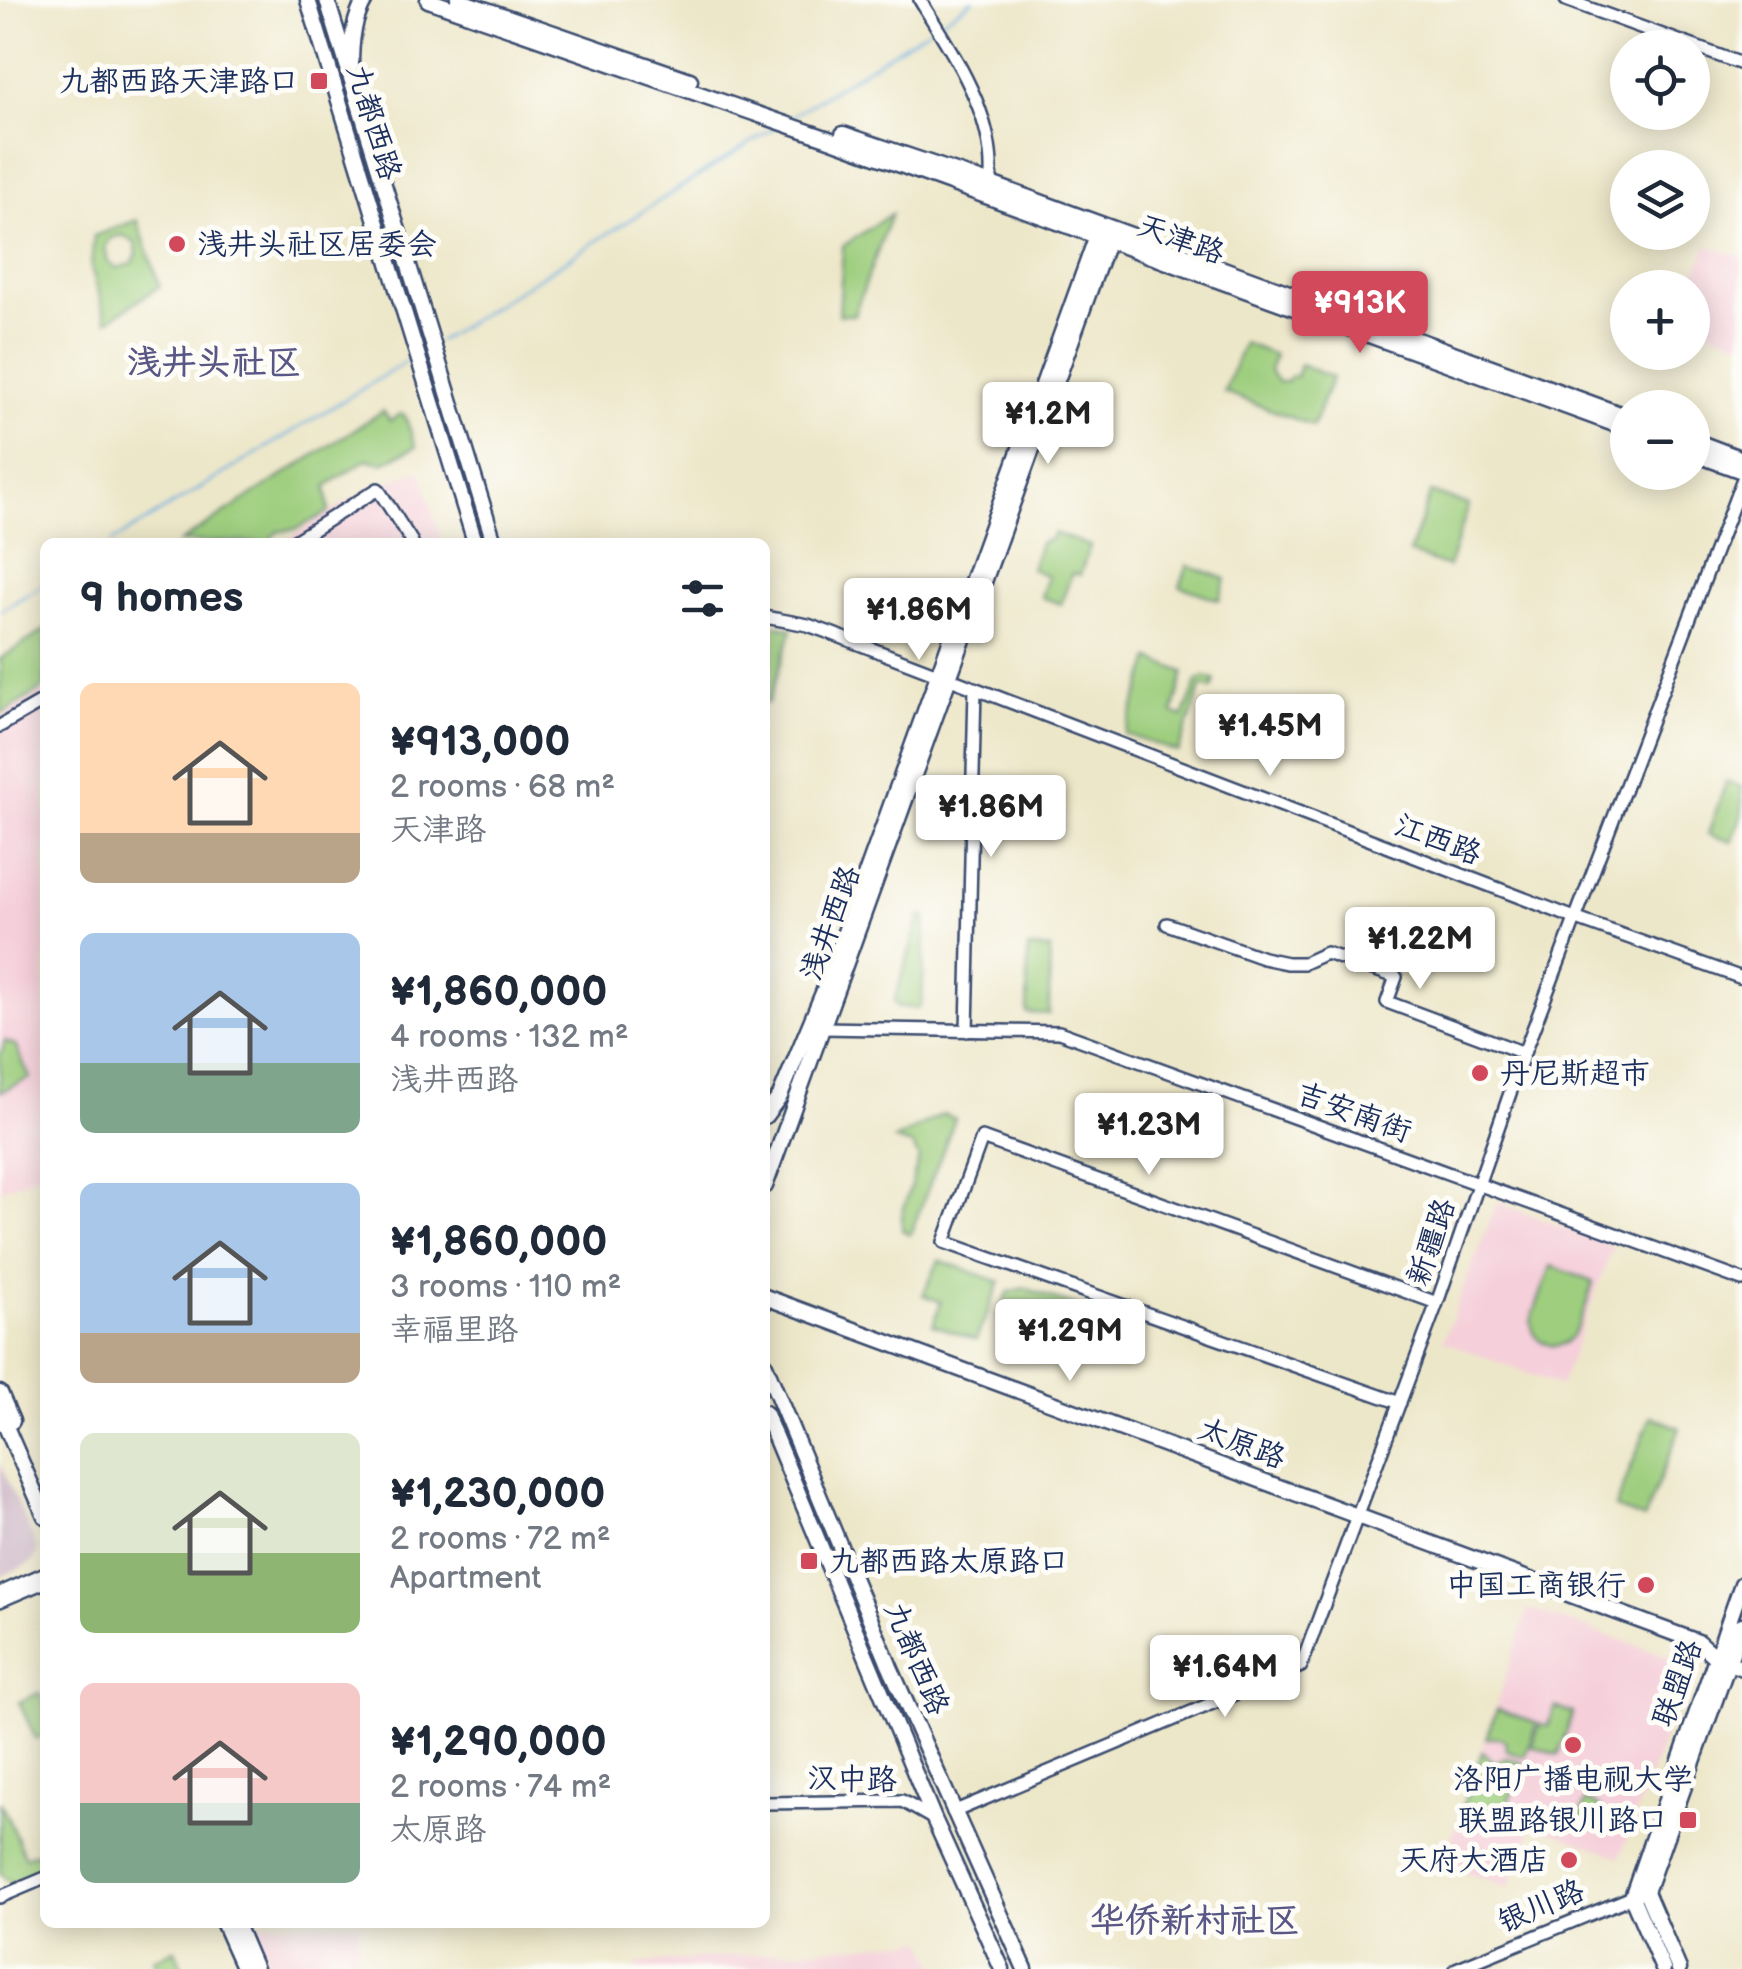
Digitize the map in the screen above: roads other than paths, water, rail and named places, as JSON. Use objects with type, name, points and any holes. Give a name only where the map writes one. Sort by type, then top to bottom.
[{"type":"main road","name":"九都西路","points":[[308,0],[475,538]]},
{"type":"main road","name":"九都西路","points":[[327,0],[493,538]]},
{"type":"main road","points":[[352,86],[351,44],[357,13],[365,0]]},
{"type":"main road","points":[[428,0],[735,101]]},
{"type":"main road","points":[[458,0],[735,101]]},
{"type":"main road","name":"天津路","points":[[735,101],[847,136],[1610,422]]},
{"type":"main road","name":"天津路","points":[[735,101],[829,139],[989,190]]},
{"type":"main road","name":"天津路","points":[[1104,233],[1610,410]]},
{"type":"main road","name":"浅井西路","points":[[770,1172],[1104,233]]},
{"type":"main road","points":[[1710,446],[1742,458]]},
{"type":"main road","points":[[1710,460],[1742,472]]},
{"type":"main road","name":"浅井西路","points":[[770,1109],[780,1096],[823,992],[944,676]]},
{"type":"main road","name":"太原路","points":[[770,1300],[1698,1642],[1729,1663]]},
{"type":"main road","name":"九都西路","points":[[770,1377],[953,1812],[1026,1969]]},
{"type":"main road","points":[[0,1393],[40,1483]]},
{"type":"main road","points":[[0,1413],[40,1505]]},
{"type":"main road","name":"九都西路","points":[[770,1425],[934,1819],[1002,1969]]},
{"type":"main road","name":"联盟路","points":[[1639,1894],[1729,1663],[1742,1584]]},
{"type":"main road","name":"联盟路","points":[[1733,1643],[1742,1625]]},
{"type":"main road","name":"太原路","points":[[1698,1642],[1733,1643]]},
{"type":"main road","points":[[1639,1894],[1663,1969]]},
{"type":"main road","points":[[1639,1894],[1680,1969]]},
{"type":"main road","points":[[226,1928],[244,1969]]},
{"type":"main road","points":[[237,1928],[255,1969]]},
{"type":"street","points":[[1566,0],[1742,64]]},
{"type":"street","points":[[923,5],[953,54],[984,120],[989,190]]},
{"type":"street","name":"新疆路","points":[[953,1812],[1301,1666],[1437,1303],[1524,1054],[1742,482]]},
{"type":"street","points":[[299,538],[378,489],[409,538]]},
{"type":"street","name":"江西路","points":[[770,617],[808,625],[1577,919],[1742,978]]},
{"type":"street","points":[[967,1031],[975,688]]},
{"type":"street","points":[[0,726],[40,703]]},
{"type":"street","points":[[1167,924],[1263,958],[1304,964],[1326,953],[1396,977],[1387,1002],[1524,1054]]},
{"type":"street","name":"吉安南街","points":[[822,1028],[1059,1032],[1742,1280]]},
{"type":"street","points":[[1400,1403],[944,1242],[982,1138],[1437,1303]]},
{"type":"street","points":[[0,1593],[40,1575]]},
{"type":"street","points":[[0,1601],[40,1584]]},
{"type":"street","name":"汉中路","points":[[770,1803],[902,1801],[934,1819]]},
{"type":"street","points":[[0,1897],[40,1880]]},
{"type":"street","name":"银川路","points":[[1456,1969],[1639,1894]]},
{"type":"waterway","points":[[941,21],[973,0]]},
{"type":"waterway","points":[[789,118],[930,28]]},
{"type":"waterway","points":[[439,341],[774,128]]},
{"type":"waterway","points":[[119,538],[411,359]]},
{"type":"waterway","points":[[0,611],[40,587]]},
{"type":"place","name":"九都西路天津路口","points":[[319,81]]},
{"type":"place","name":"浅井头社区居委会","points":[[177,244]]},
{"type":"place","name":"丹尼斯超市","points":[[1480,1073]]},
{"type":"place","name":"九都西路太原路口","points":[[809,1561]]},
{"type":"place","name":"中国工商银行","points":[[1646,1585]]},
{"type":"place","name":"洛阳广播电视大学","points":[[1573,1745]]},
{"type":"place","name":"联盟路银川路口","points":[[1688,1820]]},
{"type":"place","name":"天府大酒店","points":[[1569,1860]]},
{"type":"district","name":"浅井头社区","points":[[214,362]]},
{"type":"district","name":"华侨新村社区","points":[[1195,1920]]}]
